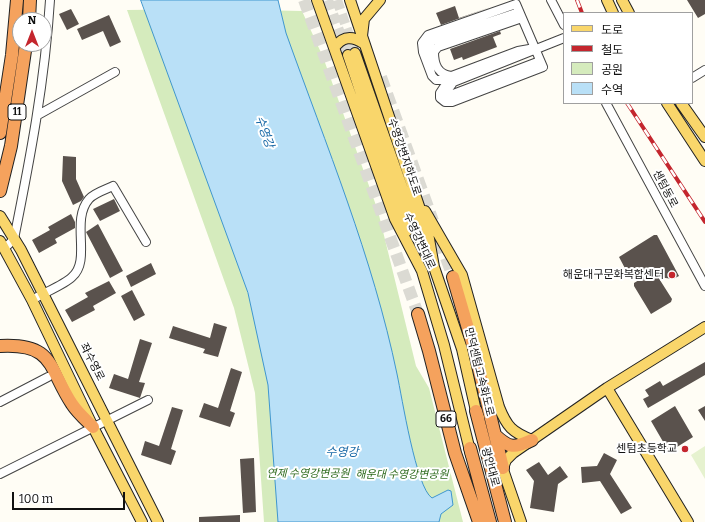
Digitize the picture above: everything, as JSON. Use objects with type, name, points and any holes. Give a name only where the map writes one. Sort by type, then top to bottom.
[{"type":"highway","name":"11","points":[[0,133],[12,55],[17,0]]},
{"type":"highway","points":[[29,12],[30,0]]},
{"type":"highway","name":"11","points":[[1,185],[11,146],[25,52]]},
{"type":"highway","name":"만덕센텀고속화도로","points":[[453,277],[474,349],[503,468]]},
{"type":"highway","name":"66","points":[[418,314],[455,453],[480,522]]},
{"type":"highway","points":[[0,346],[15,345],[40,351],[55,370],[72,404],[93,427]]},
{"type":"highway","name":"광안대로","points":[[476,411],[505,522]]},
{"type":"highway","points":[[495,435],[506,445],[518,446],[532,440]]},
{"type":"highway","name":"광안대로","points":[[470,448],[490,522]]},
{"type":"main road","name":"수영강변대로","points":[[317,0],[395,219],[422,271],[444,345],[470,448],[480,522]]},
{"type":"main road","name":"수영강변대로","points":[[350,0],[428,233],[434,266],[462,349],[476,411],[503,468],[521,522]]},
{"type":"main road","points":[[334,48],[339,41],[346,38],[363,41],[364,19],[380,0]]},
{"type":"main road","points":[[607,0],[613,12]]},
{"type":"main road","points":[[622,0],[628,12]]},
{"type":"main road","name":"수영강변지하도로","points":[[422,271],[351,54],[422,244],[434,266]]},
{"type":"main road","points":[[668,104],[705,161]]},
{"type":"main road","points":[[682,104],[705,137]]},
{"type":"main road","points":[[414,190],[462,275],[499,407],[505,422],[514,432],[532,440]]},
{"type":"main road","name":"좌수영로","points":[[0,216],[43,293],[158,522]]},
{"type":"main road","points":[[3,244],[140,520]]},
{"type":"main road","points":[[503,468],[506,460],[532,440],[607,388],[705,327]]},
{"type":"main road","points":[[607,388],[688,522]]},
{"type":"street","points":[[3,244],[14,239],[38,115],[48,44],[50,0]]},
{"type":"street","points":[[550,0],[563,23]]},
{"type":"street","points":[[454,79],[436,80],[432,76],[423,52],[422,43],[428,35],[516,4],[535,48],[540,61],[543,67],[452,102],[445,102],[440,98],[440,93],[444,87],[454,79],[518,51],[535,48],[563,38]]},
{"type":"street","points":[[454,79],[443,75],[439,71],[434,60],[434,52],[438,47],[521,15]]},
{"type":"street","points":[[693,77],[705,70]]},
{"type":"street","points":[[38,115],[115,72]]},
{"type":"street","name":"센텀동로","points":[[607,104],[705,286]]},
{"type":"street","points":[[32,300],[72,277],[82,263],[80,241],[83,209],[90,198],[113,186],[146,242]]},
{"type":"street","points":[[0,402],[48,377]]},
{"type":"street","points":[[0,474],[148,400]]},
{"type":"green space","name":"수영강","points":[[208,9],[302,11],[323,57],[378,211],[416,366],[429,388],[463,522],[264,522],[255,393],[234,308],[127,10]]},
{"type":"green space","points":[[705,446],[705,479],[691,455]]},
{"type":"water","name":"수영강","points":[[141,0],[278,0],[286,33],[348,202],[375,288],[387,331],[410,441],[420,478],[426,491],[432,498],[448,490],[451,491],[453,505],[441,514],[439,522],[278,522],[268,385],[248,293]]},
{"type":"building","points":[[687,0],[705,0],[705,14],[698,18]]},
{"type":"building","points":[[455,6],[459,18],[491,7],[441,25],[436,13]]},
{"type":"building","points":[[71,9],[79,24],[67,30],[59,14]]},
{"type":"building","points":[[109,15],[121,42],[110,47],[103,31],[82,40],[77,29]]},
{"type":"building","points":[[500,31],[501,34],[493,37],[497,47],[463,60],[462,57],[454,60],[450,49]]},
{"type":"building","points":[[63,156],[76,157],[76,179],[84,197],[81,201],[73,205],[62,181]]},
{"type":"building","points":[[114,199],[120,211],[100,221],[93,209]]},
{"type":"building","points":[[71,214],[75,222],[75,228],[55,239],[57,243],[39,253],[32,240],[50,230],[48,227]]},
{"type":"building","points":[[98,224],[123,271],[110,278],[86,232]]},
{"type":"building","name":"해운대구문화복합센터","points":[[654,235],[657,235],[679,276],[673,279],[658,277],[672,299],[671,302],[651,314],[634,286],[634,283],[649,274],[628,274],[619,257]]},
{"type":"building","points":[[151,263],[156,274],[131,287],[126,276]]},
{"type":"building","points":[[109,281],[116,293],[93,306],[95,310],[72,322],[65,310],[88,297],[85,293]]},
{"type":"building","points":[[132,290],[145,315],[134,321],[121,296]]},
{"type":"building","points":[[214,323],[227,327],[218,357],[203,353],[205,349],[169,338],[173,326],[210,338]]},
{"type":"building","points":[[140,339],[152,343],[139,382],[145,383],[140,398],[109,388],[114,374],[128,379]]},
{"type":"building","points":[[705,362],[705,375],[648,408],[643,399],[649,396],[645,390],[660,381],[663,386]]},
{"type":"building","points":[[231,368],[242,372],[230,411],[235,413],[230,427],[199,417],[204,403],[218,408]]},
{"type":"building","points":[[675,406],[693,437],[669,452],[651,421]]},
{"type":"building","points":[[705,406],[705,421],[698,410]]},
{"type":"building","points":[[172,407],[183,410],[171,449],[176,451],[171,465],[141,455],[145,441],[159,446]]},
{"type":"building","points":[[604,453],[617,460],[610,474],[632,508],[621,514],[600,481],[582,483],[581,467],[597,466]]},
{"type":"building","points":[[254,458],[256,512],[243,513],[240,459]]},
{"type":"building","points":[[539,462],[548,475],[560,466],[568,477],[558,484],[554,512],[530,508],[534,481],[526,470]]},
{"type":"building","points":[[240,515],[240,522],[199,522],[199,517]]},
{"type":"tunnel","points":[[304,0],[418,314]]},
{"type":"tunnel","points":[[328,0],[348,55]]},
{"type":"tunnel","points":[[337,0],[355,53]]},
{"type":"tunnel","points":[[381,77],[433,221]]},
{"type":"tunnel","points":[[440,241],[453,277]]},
{"type":"railway","points":[[577,0],[582,12]]},
{"type":"railway","points":[[628,104],[705,222]]},
{"type":"place","name":"해운대구문화복합센터","points":[[672,275]]},
{"type":"place","name":"센텀초등학교","points":[[685,449]]},
{"type":"park label","name":"연제 수영강변공원","points":[[308,474]]},
{"type":"park label","name":"해운대 수영강변공원","points":[[402,475]]}]
